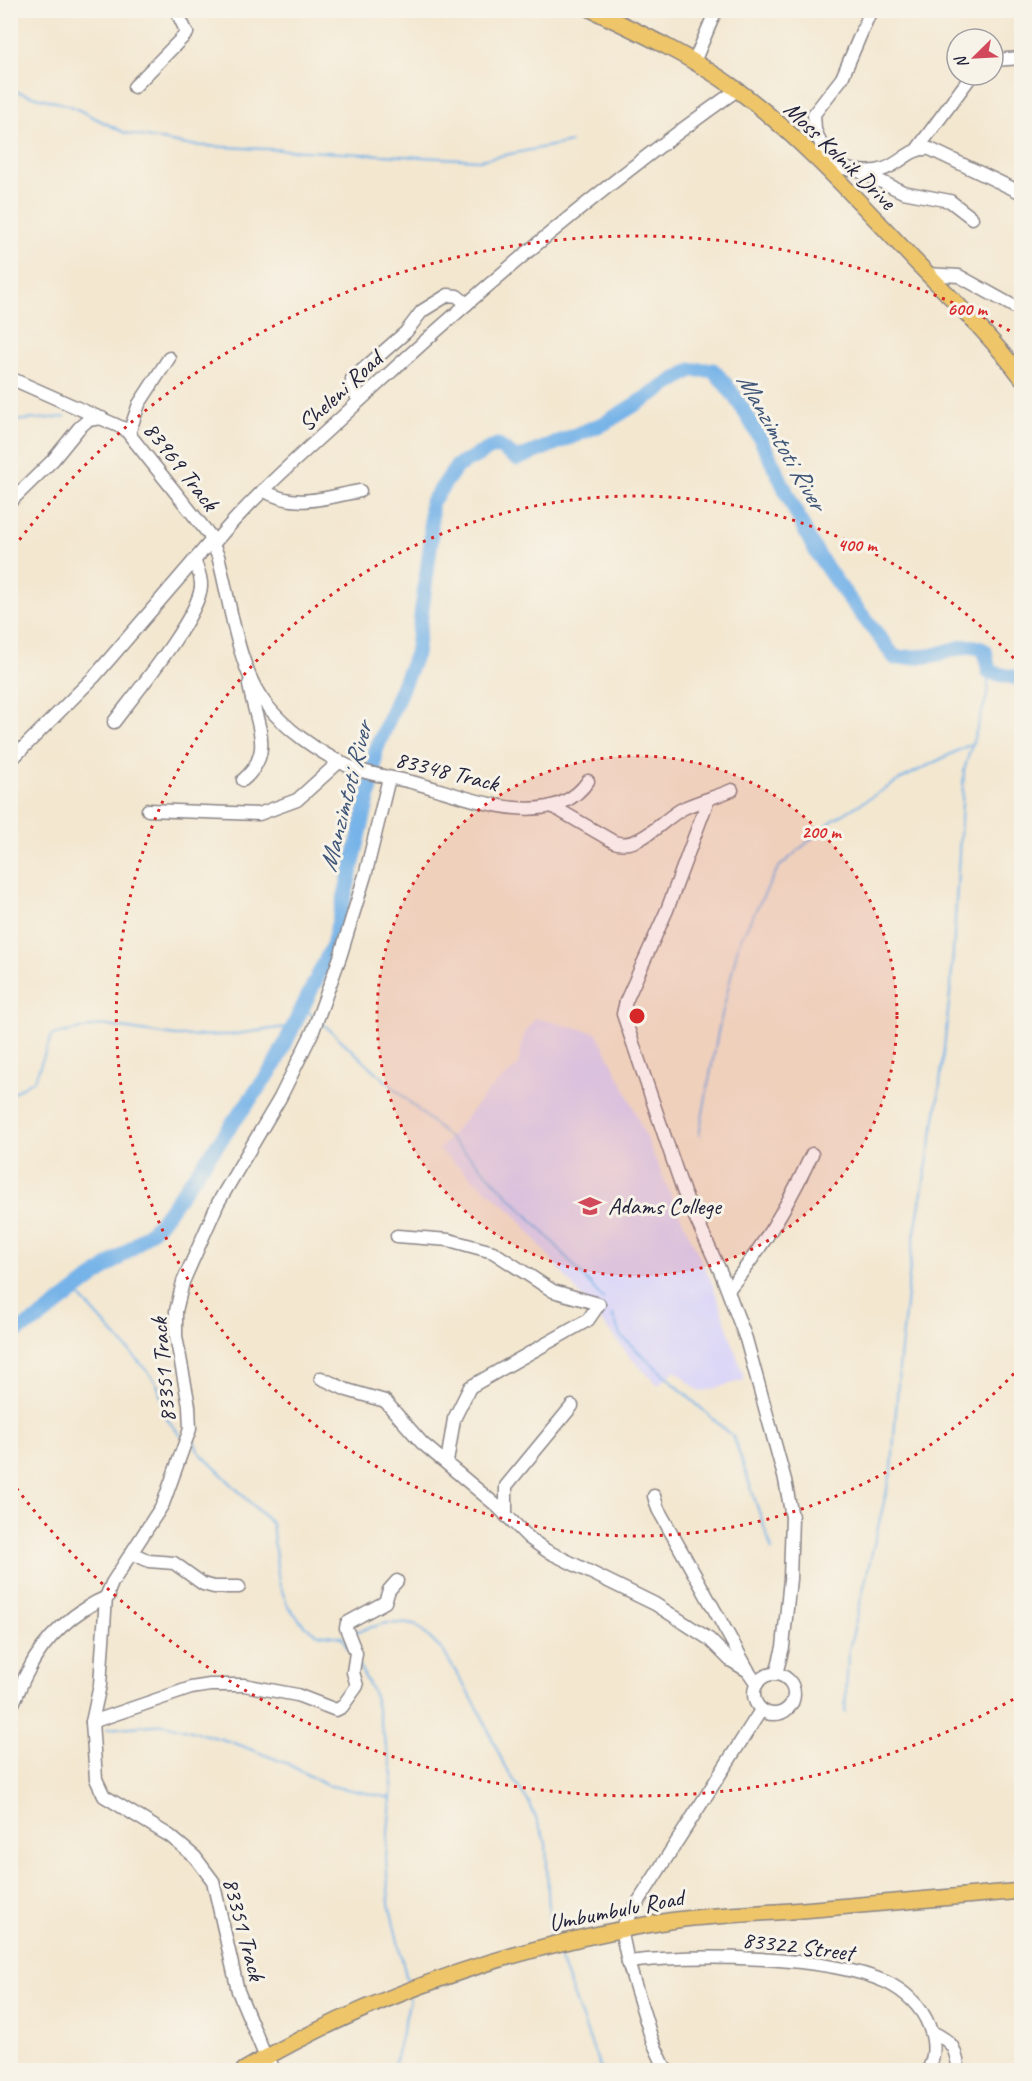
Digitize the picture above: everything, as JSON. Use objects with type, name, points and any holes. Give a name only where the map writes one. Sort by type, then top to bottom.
[{"type":"main road","name":"Moss Kolnik Drive","points":[[592,10],[694,62],[736,90],[815,160],[927,273],[1022,378]]},
{"type":"main road","name":"Umbumbulu Road","points":[[244,2070],[270,2064],[299,2038],[385,1999],[472,1966],[621,1929],[697,1917],[1022,1891]]},
{"type":"street","points":[[134,87],[187,33],[176,10]]},
{"type":"street","points":[[694,62],[716,10]]},
{"type":"street","points":[[830,165],[815,130],[814,114],[842,78],[869,12]]},
{"type":"street","points":[[1005,59],[1022,58]]},
{"type":"street","points":[[815,160],[857,170],[883,170],[918,148],[963,87]]},
{"type":"street","name":"Sheleni Road","points":[[10,761],[78,694],[194,560],[263,490],[359,401],[467,304],[630,168],[736,90]]},
{"type":"street","points":[[918,148],[930,149],[949,156],[985,177],[1022,193]]},
{"type":"street","points":[[857,170],[903,192],[950,201],[972,218]]},
{"type":"street","points":[[927,273],[959,276],[1022,311]]},
{"type":"street","points":[[359,401],[352,387],[352,379],[406,332],[422,311],[448,295],[457,296],[467,304]]},
{"type":"street","points":[[129,433],[139,404],[169,358]]},
{"type":"street","name":"83969 Track","points":[[10,378],[121,426],[129,433],[213,542]]},
{"type":"street","points":[[10,502],[53,460],[79,428],[88,420],[102,418]]},
{"type":"street","points":[[263,490],[279,499],[308,502],[360,491]]},
{"type":"street","name":"83348 Track","points":[[213,542],[249,674],[255,688],[276,716],[340,761],[360,771],[513,808],[552,806],[574,797],[588,781]]},
{"type":"street","points":[[114,722],[183,628],[198,602],[201,585],[194,560]]},
{"type":"street","points":[[243,780],[257,766],[261,734],[250,692],[249,674]]},
{"type":"street","points":[[148,810],[259,814],[297,801],[340,761]]},
{"type":"street","name":"83351 Track","points":[[270,2064],[238,1991],[213,1881],[195,1857],[170,1836],[104,1796],[96,1779],[92,1722],[100,1685],[106,1598],[109,1596],[112,1583],[163,1504],[190,1430],[189,1406],[176,1336],[176,1311],[183,1282],[218,1203],[280,1098],[313,1031],[340,957],[366,872],[384,777]]},
{"type":"street","points":[[552,806],[614,842],[624,844],[651,832],[684,808],[732,790]]},
{"type":"street","points":[[708,800],[667,910],[626,1001],[623,1014],[684,1193],[728,1290],[756,1371],[785,1480],[792,1517],[787,1616],[777,1674]]},
{"type":"street","points":[[728,1290],[752,1261],[777,1221],[812,1154]]},
{"type":"street","points":[[397,1236],[449,1240],[493,1252],[553,1291],[599,1304],[588,1320],[470,1387],[454,1419],[447,1462]]},
{"type":"street","points":[[321,1378],[347,1390],[385,1401],[422,1443],[447,1462],[465,1481],[547,1551],[655,1604],[709,1639],[730,1660],[748,1671]]},
{"type":"street","points":[[484,1496],[506,1486],[572,1406]]},
{"type":"street","points":[[506,1486],[506,1516]]},
{"type":"street","points":[[654,1496],[658,1509],[757,1684]]},
{"type":"street","points":[[132,1553],[149,1561],[174,1563],[203,1584],[214,1587],[238,1587]]},
{"type":"street","points":[[92,1722],[191,1688],[210,1685],[244,1685],[297,1695],[332,1710],[339,1708],[357,1686],[353,1672],[356,1653],[346,1628],[347,1623],[385,1602],[389,1590],[397,1581]]},
{"type":"street","points":[[10,1709],[28,1670],[55,1633],[76,1614],[109,1596]]},
{"type":"street","points":[[777,1674],[787,1679],[793,1688],[791,1705],[777,1714],[761,1710],[755,1700],[757,1684],[765,1676],[777,1674]]},
{"type":"street","points":[[666,2070],[652,2040],[628,1962],[621,1929],[761,1710]]},
{"type":"street","name":"83322 Street","points":[[628,1962],[741,1958],[836,1968],[864,1974],[885,1982],[911,1999],[932,2032]]},
{"type":"street","points":[[928,2070],[933,2060],[932,2032],[949,2040],[956,2052],[959,2070]]},
{"type":"shaded area","name":"Adams College","points":[[535,1018],[597,1033],[628,1095],[672,1198],[713,1285],[745,1380],[700,1392],[675,1370],[658,1385],[631,1358],[514,1213],[439,1150],[489,1090],[518,1066],[524,1035]]},
{"type":"waterway","points":[[10,90],[71,106],[125,133],[187,145],[480,160],[571,142]]},
{"type":"waterway","name":"Manzimtoti River","points":[[10,1335],[40,1318],[133,1247],[160,1223],[273,1068],[333,945],[373,779],[376,750],[416,654],[431,541],[431,503],[457,466],[497,445],[517,459],[605,423],[691,370],[713,370],[729,389],[756,431],[821,560],[895,658],[936,655],[972,646],[985,651],[989,672],[1022,679]]},
{"type":"waterway","points":[[10,421],[65,417]]},
{"type":"waterway","points":[[845,1712],[848,1654],[892,1468],[899,1368],[912,1249],[938,1101],[951,985],[964,770],[987,696],[989,672]]},
{"type":"waterway","points":[[699,1135],[718,1032],[739,942],[778,868],[832,821],[901,779],[973,743]]},
{"type":"waterway","points":[[303,1006],[314,1017]]},
{"type":"waterway","points":[[321,1022],[478,1164],[553,1242],[603,1299]]},
{"type":"waterway","points":[[10,1095],[35,1079],[52,1035],[101,1025],[176,1036],[229,1035],[293,1026]]},
{"type":"waterway","points":[[75,1291],[149,1373],[158,1386],[167,1419],[181,1436]]},
{"type":"waterway","points":[[612,1314],[621,1336],[734,1438],[772,1550]]},
{"type":"waterway","points":[[192,1437],[199,1452],[272,1524],[279,1583],[288,1606],[304,1625],[318,1634],[342,1637],[348,1649]]},
{"type":"waterway","points":[[351,1633],[386,1623],[415,1624],[443,1651],[479,1710],[505,1767],[530,1804],[546,1843],[550,1938]]},
{"type":"waterway","points":[[359,1666],[373,1692],[393,1774],[386,1858],[389,1903],[408,1985]]},
{"type":"waterway","points":[[106,1729],[165,1724],[232,1742],[288,1764],[326,1785],[391,1798]]},
{"type":"waterway","points":[[557,1951],[601,2070]]},
{"type":"waterway","points":[[393,2070],[410,1999]]},
{"type":"place","name":"Adams College","points":[[590,1206]]}]
